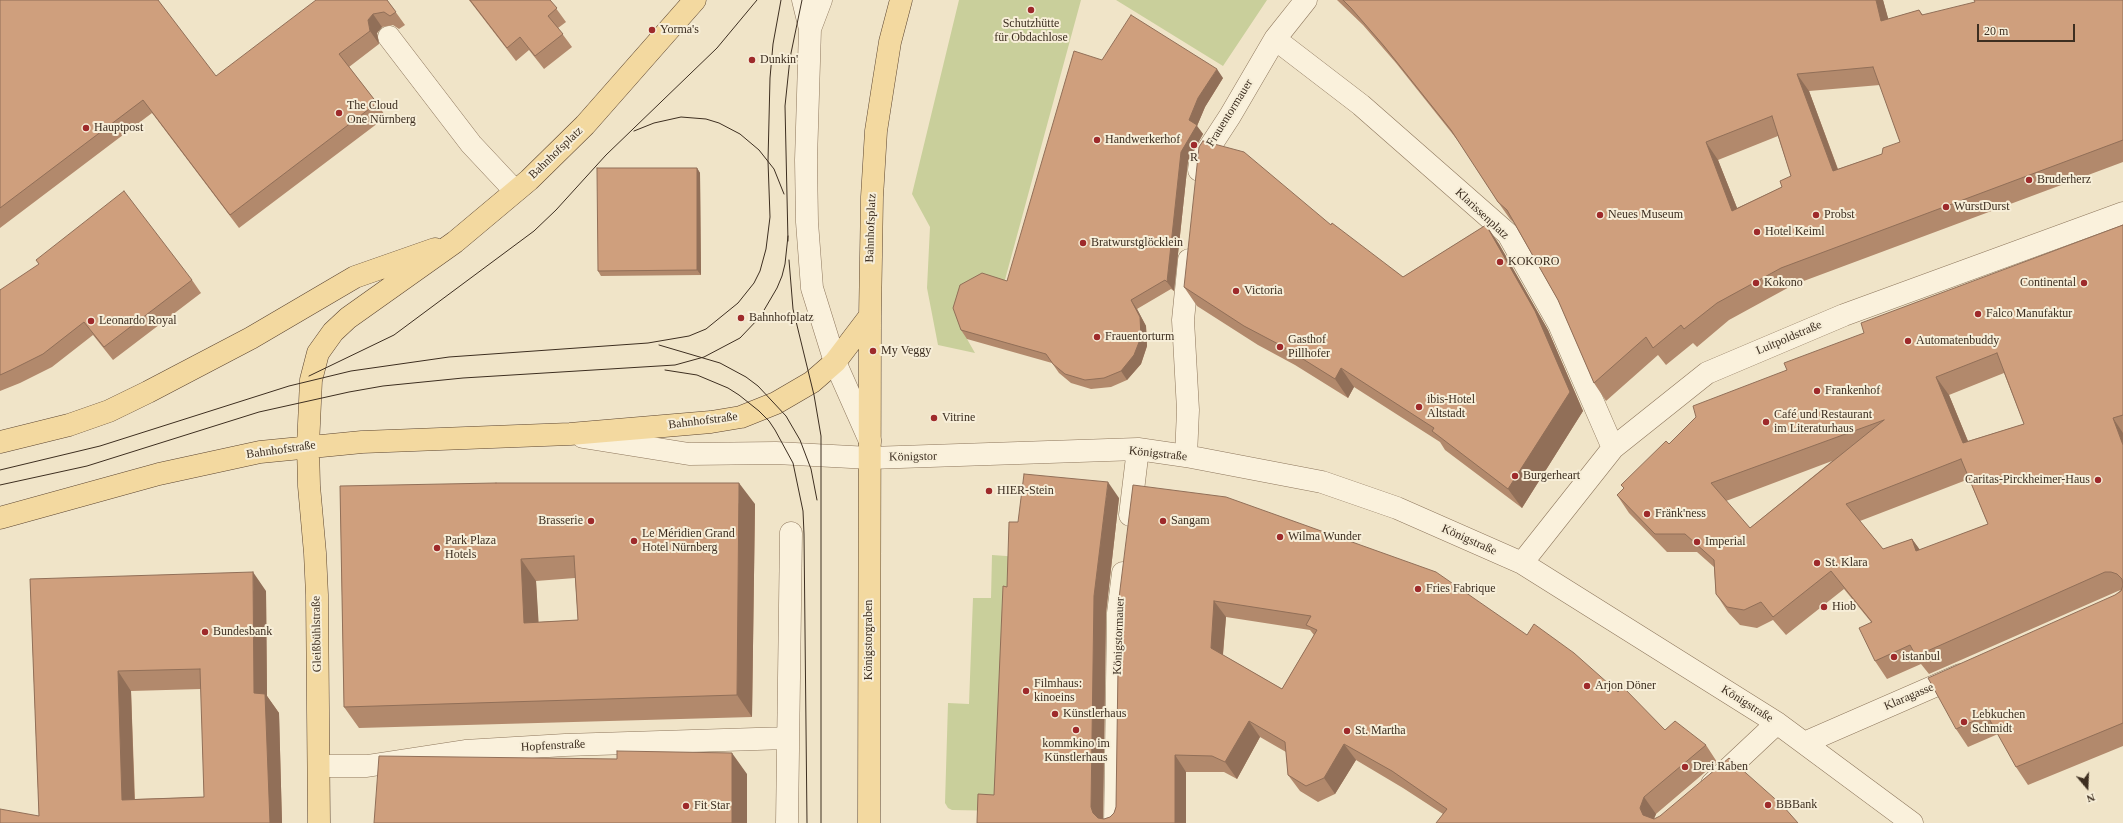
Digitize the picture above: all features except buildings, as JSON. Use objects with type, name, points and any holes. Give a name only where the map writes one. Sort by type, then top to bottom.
[{"type":"main road","name":"Bahnhofsplatz","points":[[308,446],[311,375],[321,346],[333,332],[348,318],[455,242],[516,192],[585,125],[695,0]]},
{"type":"main road","name":"Bahnhofsplatz","points":[[870,449],[870,226],[876,131],[887,58],[901,0]]},
{"type":"main road","name":"Bahnhofsplatz","points":[[0,442],[69,425],[109,411],[215,358],[355,277],[455,242]]},
{"type":"main road","name":"Bahnhofstraße","points":[[0,518],[160,474],[218,460],[308,446],[362,442],[570,434],[711,422],[741,416],[759,411],[793,394],[812,382],[835,362],[870,316]]},
{"type":"main road","name":"Gleißbühlstraße","points":[[308,446],[308,486],[315,553],[317,595],[319,823]]},
{"type":"main road","name":"Königstorgraben","points":[[869,823],[870,449]]},
{"type":"street","points":[[803,0],[810,29],[807,104],[807,222],[812,288],[835,362],[870,449]]},
{"type":"street","points":[[810,29],[821,0]]},
{"type":"street","name":"Frauentormauer","points":[[1196,193],[1200,162],[1230,116],[1275,39],[1306,0]]},
{"type":"street","points":[[389,37],[471,144],[516,192]]},
{"type":"street","name":"Klarissenplatz","points":[[1275,39],[1361,105],[1508,234],[1559,324],[1613,448]]},
{"type":"street","name":"Luitpoldstraße","points":[[1522,563],[1613,448],[1707,373],[1844,315],[2123,213]]},
{"type":"street","points":[[1186,456],[1188,410],[1183,320],[1191,241]]},
{"type":"street","name":"Bahnhofstraße","points":[[570,434],[689,454],[776,454],[870,449]]},
{"type":"street","name":"Königstor","points":[[870,449],[956,455]]},
{"type":"street","name":"Königstraße","points":[[956,455],[1138,449],[1186,456],[1322,482],[1397,508],[1522,563],[1777,722],[1912,823]]},
{"type":"street","name":"Königstormauer","points":[[1115,823],[1118,613],[1138,449]]},
{"type":"street","points":[[787,823],[791,534]]},
{"type":"street","name":"Klaragasse","points":[[1804,743],[1978,667]]},
{"type":"street","points":[[1697,796],[1777,722]]},
{"type":"street","name":"Hopfenstraße","points":[[319,766],[368,766],[465,751],[565,745],[788,738]]},
{"type":"green space","points":[[959,0],[1081,0],[1003,287],[967,339],[975,353],[938,345],[927,288],[930,227],[912,194]]},
{"type":"green space","points":[[1116,0],[1267,0],[1223,66]]},
{"type":"green space","points":[[992,555],[1020,557],[1006,811],[952,810],[948,808],[945,803],[948,703],[969,704],[973,598],[991,598]]},
{"type":"tram line","points":[[309,376],[394,335],[534,231],[556,210],[606,155],[717,48],[757,0]]},
{"type":"tram line","points":[[0,470],[100,446],[289,386],[351,371],[449,357],[648,343],[689,336],[706,329],[738,303],[754,283],[760,271],[766,249],[770,217],[768,161],[770,78],[773,44],[781,0]]},
{"type":"tram line","points":[[788,241],[785,106],[790,58],[802,0]]},
{"type":"tram line","points":[[634,131],[654,123],[681,117],[706,119],[719,123],[740,134],[759,150],[774,169],[784,194]]},
{"type":"tram line","points":[[0,485],[87,466],[259,412],[349,392],[383,386],[463,378],[675,365],[704,357],[740,338],[760,317],[777,288],[782,276],[788,236]]},
{"type":"tram line","points":[[789,260],[793,309],[814,395],[821,436],[821,823]]},
{"type":"tram line","points":[[659,345],[720,363],[746,377],[758,386],[786,416],[800,440],[811,469],[817,500]]},
{"type":"tram line","points":[[665,370],[697,375],[728,388],[739,395],[769,421],[793,463],[803,511],[804,534],[807,823]]},
{"type":"place","name":"Schutzhütte für Obdachlose","points":[[1031,10]]},
{"type":"place","name":"Yorma's","points":[[652,30]]},
{"type":"place","name":"Dunkin'","points":[[752,60]]},
{"type":"place","name":"The Cloud One Nürnberg","points":[[339,113]]},
{"type":"place","name":"Hauptpost","points":[[86,128]]},
{"type":"place","name":"Handwerkerhof","points":[[1097,140]]},
{"type":"place","name":"R","points":[[1194,145]]},
{"type":"place","name":"Bruderherz","points":[[2029,180]]},
{"type":"place","name":"WurstDurst","points":[[1946,207]]},
{"type":"place","name":"Neues Museum","points":[[1600,215]]},
{"type":"place","name":"Probst","points":[[1816,215]]},
{"type":"place","name":"Hotel Keiml","points":[[1757,232]]},
{"type":"place","name":"Bratwurstglöcklein","points":[[1083,243]]},
{"type":"place","name":"KOKORO","points":[[1500,262]]},
{"type":"place","name":"Kokono","points":[[1756,283]]},
{"type":"place","name":"Continental","points":[[2084,283]]},
{"type":"place","name":"Victoria","points":[[1236,291]]},
{"type":"place","name":"Falco Manufaktur","points":[[1978,314]]},
{"type":"place","name":"Bahnhofplatz","points":[[741,318]]},
{"type":"place","name":"Leonardo Royal","points":[[91,321]]},
{"type":"place","name":"Frauentorturm","points":[[1097,337]]},
{"type":"place","name":"Automatenbuddy","points":[[1908,341]]},
{"type":"place","name":"Gasthof Pillhofer","points":[[1280,347]]},
{"type":"place","name":"My Veggy","points":[[873,351]]},
{"type":"place","name":"Frankenhof","points":[[1817,391]]},
{"type":"place","name":"ibis-Hotel Altstadt","points":[[1419,407]]},
{"type":"place","name":"Vitrine","points":[[934,418]]},
{"type":"place","name":"Café und Restaurant im Literaturhaus","points":[[1766,422]]},
{"type":"place","name":"Burgerheart","points":[[1515,476]]},
{"type":"place","name":"Caritas-Pirckheimer-Haus","points":[[2098,480]]},
{"type":"place","name":"HIER-Stein","points":[[989,491]]},
{"type":"place","name":"Fränk'ness","points":[[1647,514]]},
{"type":"place","name":"Brasserie","points":[[591,521]]},
{"type":"place","name":"Sangam","points":[[1163,521]]},
{"type":"place","name":"Wilma Wunder","points":[[1280,537]]},
{"type":"place","name":"Le Méridien Grand Hotel Nürnberg","points":[[634,541]]},
{"type":"place","name":"Imperial","points":[[1697,542]]},
{"type":"place","name":"Park Plaza Hotels","points":[[437,548]]},
{"type":"place","name":"St. Klara","points":[[1817,563]]},
{"type":"place","name":"Fries Fabrique","points":[[1418,589]]},
{"type":"place","name":"Hiob","points":[[1824,607]]},
{"type":"place","name":"Bundesbank","points":[[205,632]]},
{"type":"place","name":"istanbul","points":[[1894,657]]},
{"type":"place","name":"Arjon Döner","points":[[1587,686]]},
{"type":"place","name":"Filmhaus: kinoeins","points":[[1026,691]]},
{"type":"place","name":"Künstlerhaus","points":[[1055,714]]},
{"type":"place","name":"Lebkuchen Schmidt","points":[[1964,722]]},
{"type":"place","name":"kommkino im Künstlerhaus","points":[[1076,730]]},
{"type":"place","name":"St. Martha","points":[[1347,731]]},
{"type":"place","name":"Drei Raben","points":[[1685,767]]},
{"type":"place","name":"BBBank","points":[[1768,805]]},
{"type":"place","name":"Fit Star","points":[[686,806]]}]
